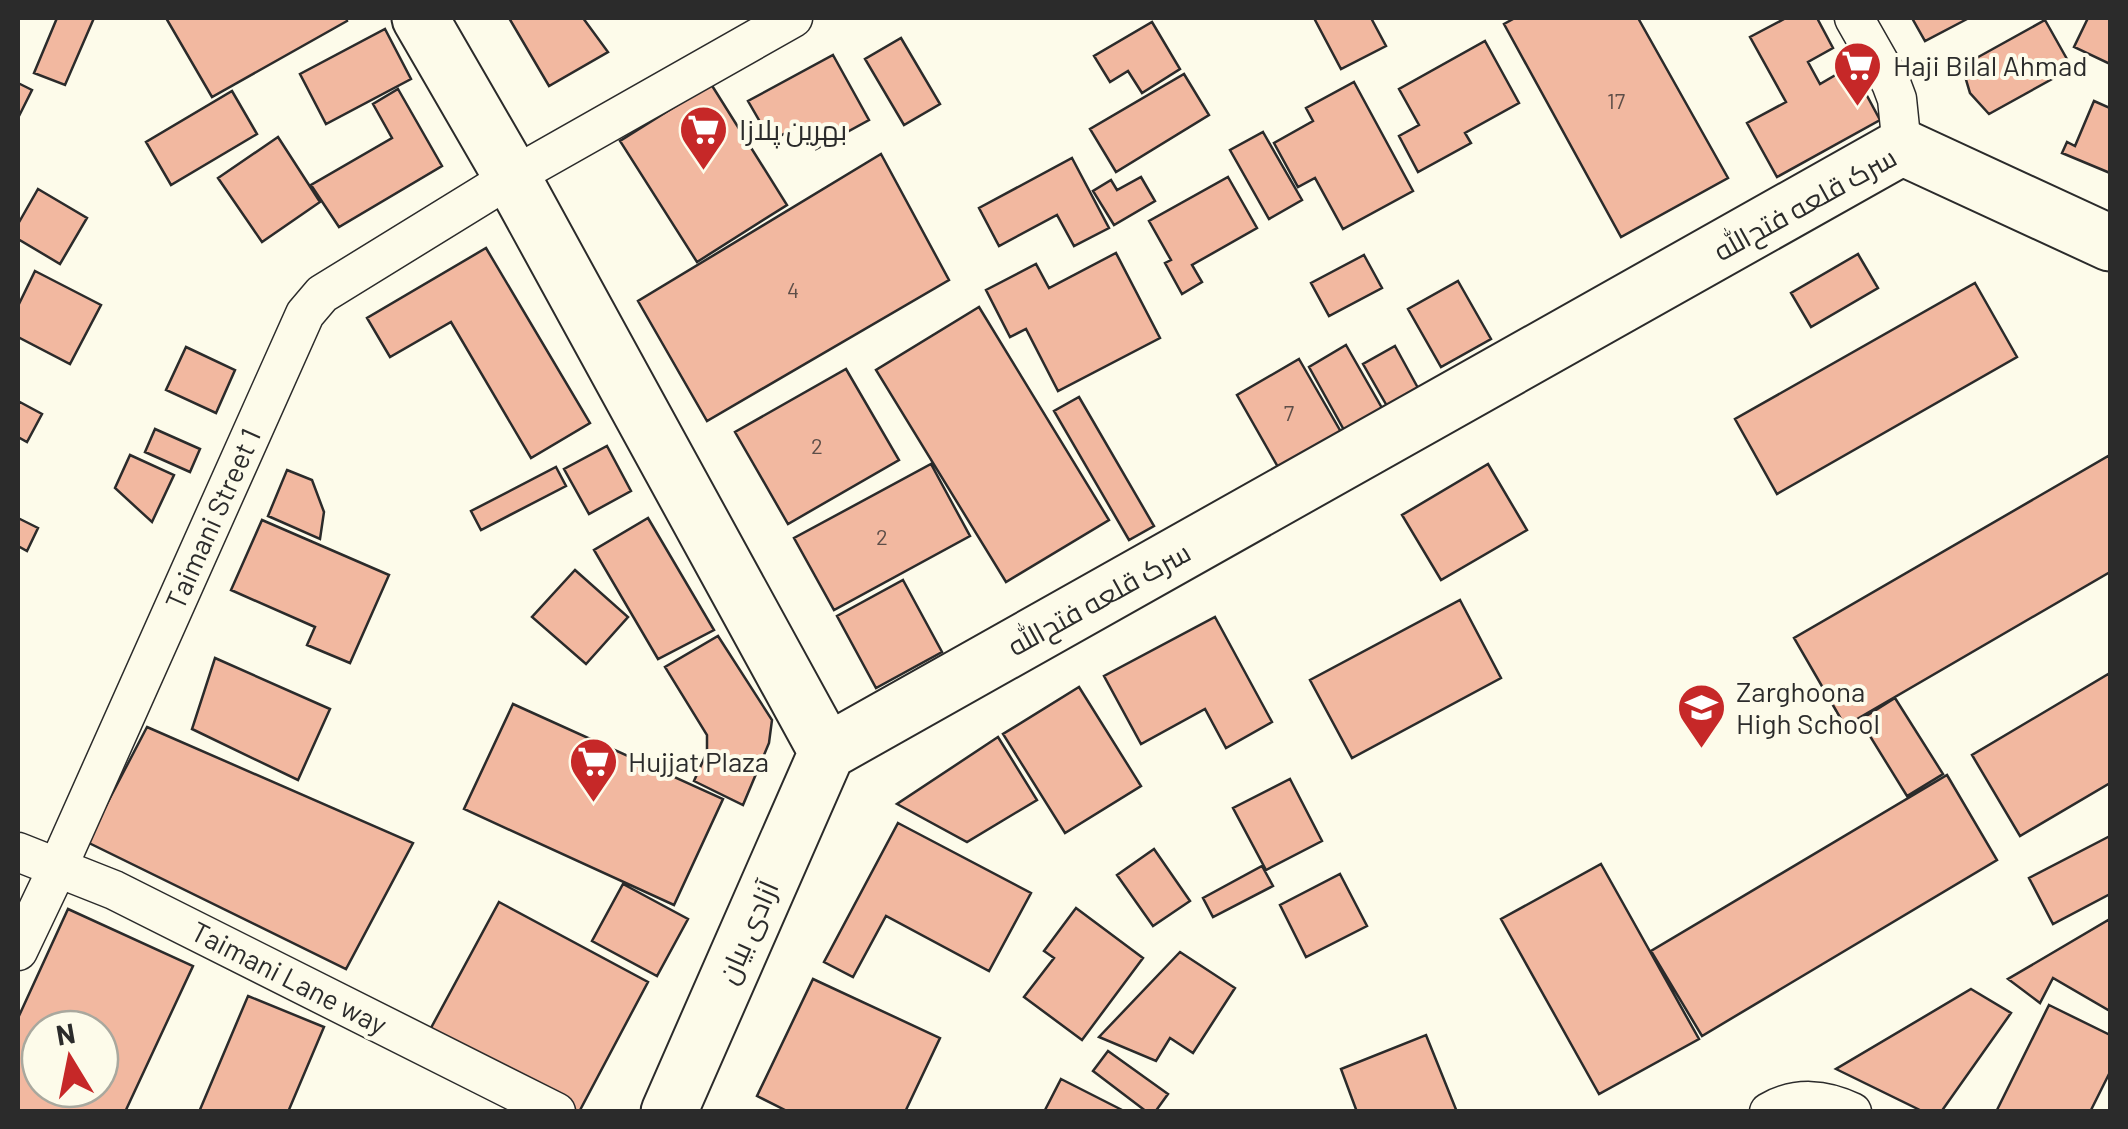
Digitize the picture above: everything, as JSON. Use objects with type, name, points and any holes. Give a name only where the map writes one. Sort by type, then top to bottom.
[{"type":"main road","points":[[420,18],[512,177],[827,752]]},
{"type":"main road","name":"سرک قلعه فتح‌الله","points":[[827,752],[1902,147],[2110,243]]},
{"type":"main road","name":"آزادی بیان","points":[[669,1112],[827,752]]},
{"type":"street","name":"Taimani Street 1","points":[[18,951],[305,314],[322,294],[512,177],[793,18]]},
{"type":"street","points":[[1854,18],[1897,99],[1902,147]]},
{"type":"street","name":"Taimani Lane way","points":[[18,852],[114,890],[556,1112]]},
{"type":"street","points":[[1769,1112],[1804,1100],[1831,1102],[1852,1112]]},
{"type":"building","points":[[57,18],[94,18],[65,85],[34,73]]},
{"type":"building","points":[[166,18],[346,18],[347,21],[212,97]]},
{"type":"building","points":[[509,18],[583,18],[608,52],[549,86]]},
{"type":"building","points":[[1314,18],[1371,18],[1386,46],[1341,69]]},
{"type":"building","points":[[1515,18],[1638,18],[1728,178],[1621,237],[1504,24]]},
{"type":"building","points":[[1786,18],[1817,18],[1833,48],[1808,62],[1820,84],[1851,66],[1880,120],[1777,177],[1747,123],[1786,102],[1750,37]]},
{"type":"building","points":[[1912,18],[1969,18],[1925,41]]},
{"type":"building","points":[[2088,18],[2110,18],[2110,64],[2074,47]]},
{"type":"building","points":[[2045,20],[2072,68],[1989,114],[1970,93],[1962,66]]},
{"type":"building","points":[[1152,22],[1180,69],[1142,93],[1128,71],[1110,82],[1094,56]]},
{"type":"building","points":[[385,29],[411,79],[326,124],[300,74]]},
{"type":"building","points":[[901,38],[940,104],[904,125],[865,59]]},
{"type":"building","points":[[1485,41],[1519,103],[1465,133],[1471,143],[1418,172],[1399,136],[1419,125],[1399,89]]},
{"type":"building","points":[[833,55],[869,120],[816,149],[802,124],[771,141],[748,101]]},
{"type":"building","points":[[1184,74],[1209,115],[1116,172],[1090,129]]},
{"type":"building","points":[[1354,82],[1413,191],[1343,229],[1315,178],[1298,187],[1274,143],[1313,121],[1306,108]]},
{"type":"building","points":[[18,83],[32,90],[18,118]]},
{"type":"building","name":"بهرین پلازا","points":[[711,84],[787,205],[697,262],[620,141]]},
{"type":"building","points":[[398,89],[442,166],[339,227],[311,185],[392,138],[373,104]]},
{"type":"building","points":[[232,91],[257,134],[171,185],[146,142]]},
{"type":"building","points":[[2094,101],[2110,108],[2110,173],[2062,153],[2067,142],[2075,146]]},
{"type":"building","points":[[1263,132],[1302,200],[1269,219],[1230,150]]},
{"type":"building","points":[[278,137],[320,202],[262,242],[218,178]]},
{"type":"building","points":[[881,154],[949,280],[707,421],[638,301]]},
{"type":"building","points":[[1072,158],[1109,228],[1074,246],[1057,215],[999,246],[979,208]]},
{"type":"building","points":[[1141,177],[1155,201],[1114,225],[1093,191],[1111,180],[1117,190]]},
{"type":"building","points":[[1228,177],[1257,228],[1192,265],[1202,282],[1182,294],[1165,263],[1171,260],[1149,221]]},
{"type":"building","points":[[38,189],[87,218],[60,264],[18,239],[18,224]]},
{"type":"building","points":[[486,248],[590,423],[531,458],[451,322],[390,357],[367,318]]},
{"type":"building","points":[[1116,253],[1160,338],[1058,391],[1026,329],[1010,337],[986,290],[1036,264],[1049,288]]},
{"type":"building","points":[[1858,254],[1878,288],[1811,327],[1791,293]]},
{"type":"building","points":[[1364,255],[1382,288],[1329,316],[1311,283]]},
{"type":"building","points":[[35,271],[101,305],[70,364],[18,337],[18,306]]},
{"type":"building","points":[[1458,281],[1491,339],[1441,367],[1408,309]]},
{"type":"building","points":[[1975,283],[2017,357],[1777,494],[1735,419]]},
{"type":"building","points":[[979,307],[1109,520],[1006,582],[876,370]]},
{"type":"building","points":[[1346,345],[1382,408],[1344,430],[1309,367]]},
{"type":"building","points":[[1395,346],[1418,388],[1387,406],[1363,364]]},
{"type":"building","points":[[186,347],[235,370],[216,413],[166,390]]},
{"type":"building","points":[[1299,359],[1341,432],[1278,467],[1237,395]]},
{"type":"building","points":[[846,369],[899,460],[788,524],[735,432]]},
{"type":"building","points":[[1079,397],[1154,526],[1129,540],[1054,411]]},
{"type":"building","points":[[18,401],[42,414],[27,442],[18,437]]},
{"type":"building","points":[[155,429],[200,449],[190,472],[145,452]]},
{"type":"building","points":[[607,446],[631,491],[589,514],[564,469]]},
{"type":"building","points":[[130,455],[174,475],[152,522],[115,488]]},
{"type":"building","points":[[2110,455],[2110,572],[1845,726],[1794,638]]},
{"type":"building","points":[[931,464],[970,536],[834,610],[794,538]]},
{"type":"building","points":[[1488,464],[1527,530],[1441,580],[1402,515]]},
{"type":"building","points":[[556,467],[566,486],[481,530],[471,511]]},
{"type":"building","points":[[287,470],[312,480],[324,512],[320,539],[268,516]]},
{"type":"building","points":[[18,518],[38,528],[27,551],[18,546]]},
{"type":"building","points":[[648,518],[714,630],[658,659],[594,550]]},
{"type":"building","points":[[262,520],[389,575],[350,663],[307,645],[315,627],[231,590]]},
{"type":"building","points":[[575,570],[628,617],[586,664],[532,617]]},
{"type":"building","points":[[903,580],[942,652],[876,688],[837,616]]},
{"type":"building","points":[[1460,600],[1501,678],[1352,758],[1310,680]]},
{"type":"building","points":[[1215,617],[1272,722],[1226,748],[1205,709],[1141,744],[1104,676]]},
{"type":"building","points":[[718,636],[772,720],[769,743],[743,805],[694,781],[707,752],[707,735],[665,667]]},
{"type":"building","points":[[215,658],[330,709],[298,780],[192,729]]},
{"type":"building","points":[[2110,673],[2110,783],[2020,836],[1972,755]]},
{"type":"building","points":[[1079,687],[1141,786],[1065,833],[1003,734]]},
{"type":"building","points":[[1895,698],[1943,774],[1907,796],[1860,720]]},
{"type":"building","name":"Hujjat Plaza","points":[[513,704],[723,799],[674,905],[464,809]]},
{"type":"building","points":[[147,727],[413,843],[346,969],[87,842]]},
{"type":"building","points":[[998,737],[1037,800],[967,842],[897,804]]},
{"type":"building","points":[[1947,775],[1997,860],[1702,1036],[1651,951]]},
{"type":"building","points":[[1290,779],[1322,841],[1266,870],[1233,808]]},
{"type":"building","points":[[898,823],[1031,893],[989,971],[886,916],[853,977],[824,962]]},
{"type":"building","points":[[2110,836],[2110,894],[2053,924],[2029,878]]},
{"type":"building","points":[[1154,849],[1190,901],[1153,926],[1117,875]]},
{"type":"building","points":[[1601,864],[1699,1039],[1599,1094],[1501,919]]},
{"type":"building","points":[[1262,866],[1273,886],[1213,917],[1203,898]]},
{"type":"building","points":[[1340,874],[1367,926],[1306,957],[1280,905]]},
{"type":"building","points":[[623,884],[688,919],[657,976],[592,941]]},
{"type":"building","points":[[499,902],[648,982],[579,1112],[562,1112],[425,1039]]},
{"type":"building","points":[[1076,908],[1143,958],[1082,1040],[1024,997],[1054,958],[1044,951]]},
{"type":"building","points":[[68,909],[193,966],[125,1112],[18,1112],[20,1014],[20,1109],[120,1109],[120,1009],[22,1009]]},
{"type":"building","points":[[2110,919],[2110,1011],[2053,978],[2040,1003],[2008,979]]},
{"type":"building","points":[[1180,952],[1235,988],[1193,1053],[1170,1038],[1156,1061],[1099,1037]]},
{"type":"building","points":[[813,979],[940,1038],[905,1112],[789,1112],[757,1096]]},
{"type":"building","points":[[1971,989],[2011,1013],[1941,1112],[1924,1112],[1836,1069]]},
{"type":"building","points":[[248,996],[324,1027],[288,1112],[199,1112]]},
{"type":"building","points":[[2049,1005],[2110,1035],[2110,1072],[2090,1112],[1996,1112]]},
{"type":"building","points":[[1426,1035],[1457,1112],[1357,1112],[1341,1069]]},
{"type":"building","points":[[1108,1051],[1168,1094],[1155,1112],[1147,1112],[1093,1071]]},
{"type":"building","points":[[1061,1079],[1122,1110],[1121,1112],[1044,1112]]},
{"type":"place","name":"Haji Bilal Ahmad","points":[[1858,108]]},
{"type":"place","name":"بهرین پلازا","points":[[704,172]]},
{"type":"place","name":"Zarghoona High School","points":[[1701,750]]},
{"type":"place","name":"Hujjat Plaza","points":[[593,804]]}]
